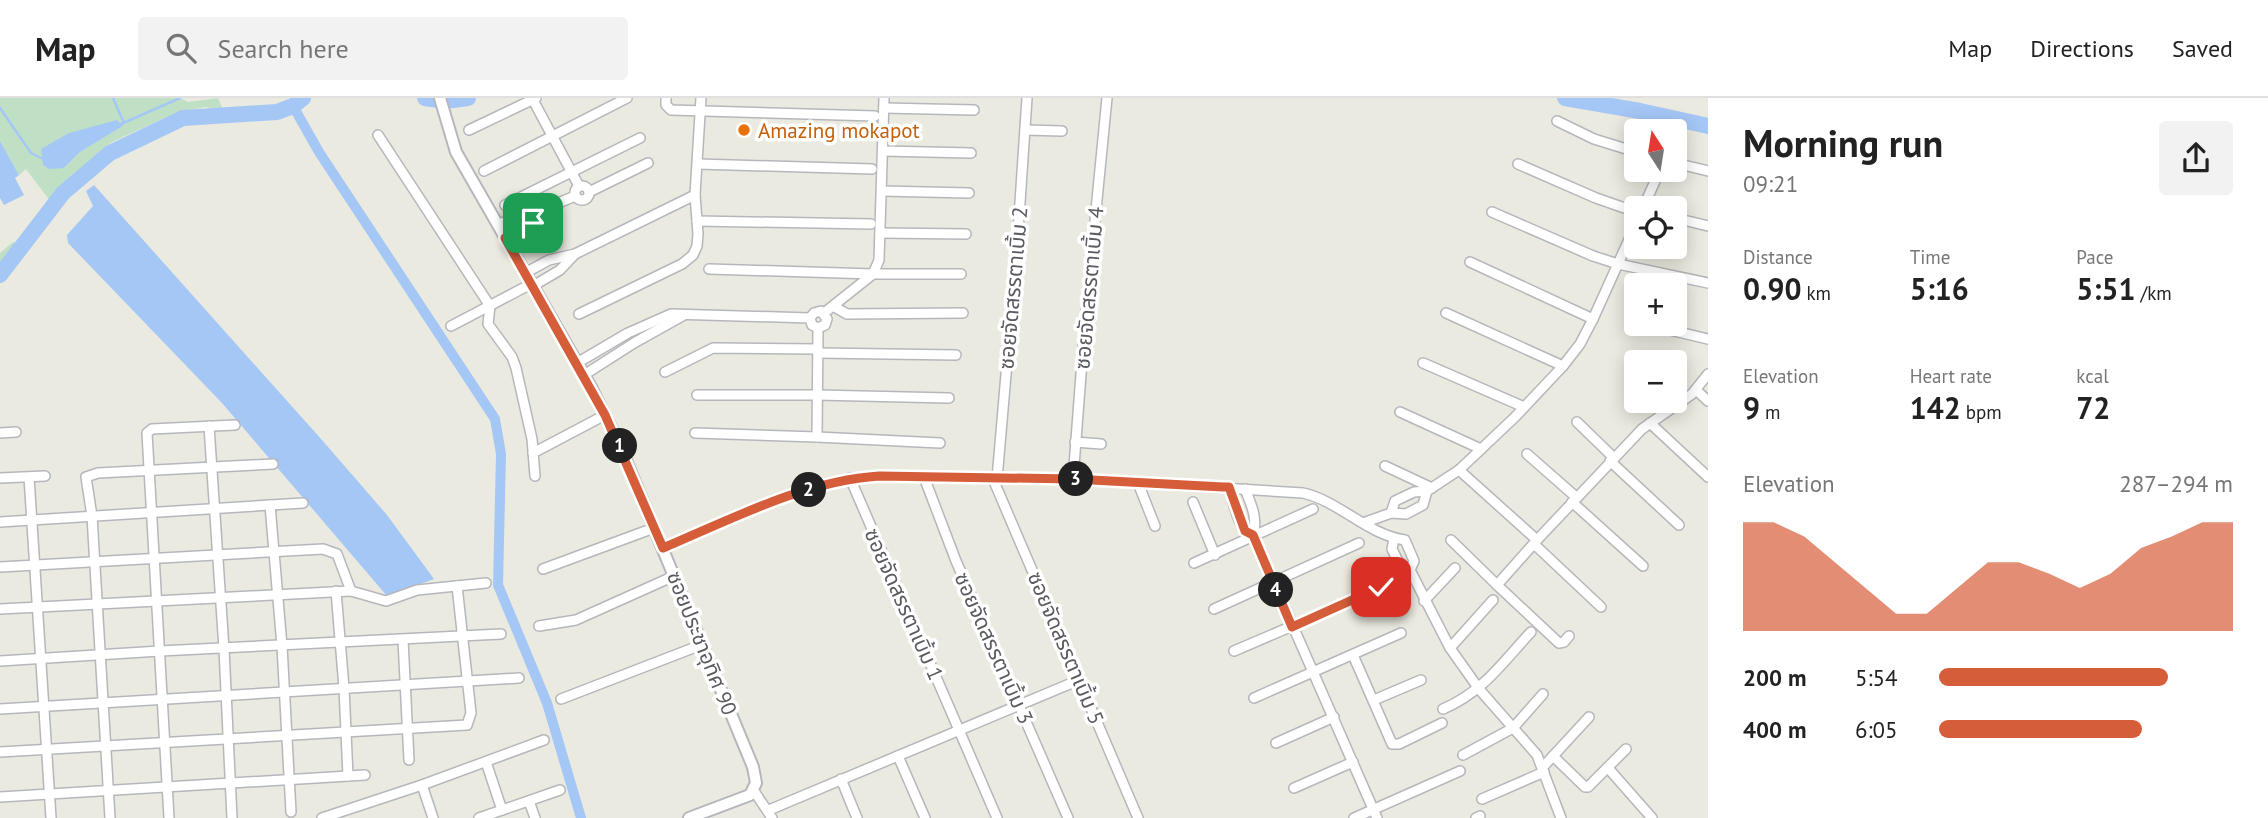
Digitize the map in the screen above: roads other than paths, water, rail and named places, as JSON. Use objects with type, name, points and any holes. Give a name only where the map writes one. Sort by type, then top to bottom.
[{"type":"street","name":"ซอยประชาอุทิศ 90","points":[[440,98],[456,152],[605,415],[753,767],[756,783],[754,791]]},
{"type":"street","points":[[484,171],[627,98]]},
{"type":"street","points":[[666,98],[669,110],[875,116]]},
{"type":"street","points":[[579,314],[682,264],[693,255],[697,246],[695,195],[701,98]]},
{"type":"street","name":"ซอยจัดสรรตาเบิ้ม 2","points":[[995,479],[1017,247],[1027,98]]},
{"type":"street","name":"ซอยจัดสรรตาเบิ้ม 4","points":[[1073,479],[1107,98]]},
{"type":"street","points":[[468,130],[535,99],[572,173],[577,191]]},
{"type":"street","points":[[824,313],[873,274],[879,260],[884,103],[974,110]]},
{"type":"street","points":[[1557,121],[1594,139],[1624,148]]},
{"type":"street","points":[[1025,130],[1062,131]]},
{"type":"street","points":[[378,135],[490,306],[488,324],[512,357],[533,453],[535,476]]},
{"type":"street","points":[[505,205],[640,138]]},
{"type":"street","points":[[883,151],[971,153]]},
{"type":"street","points":[[498,225],[526,211],[537,212],[586,187],[589,192],[648,163]]},
{"type":"street","points":[[698,164],[872,169]]},
{"type":"street","points":[[1518,164],[1624,208]]},
{"type":"street","points":[[1687,166],[1708,171]]},
{"type":"street","points":[[882,191],[969,193]]},
{"type":"street","points":[[525,273],[549,260],[575,254],[695,195]]},
{"type":"street","points":[[505,238],[533,223],[537,212]]},
{"type":"street","points":[[1492,212],[1577,250],[1619,264],[1708,283]]},
{"type":"street","points":[[697,220],[871,224]]},
{"type":"street","points":[[1687,222],[1708,226]]},
{"type":"street","points":[[880,233],[966,234]]},
{"type":"street","points":[[1391,513],[1395,501],[1414,492],[1429,489],[1460,470],[1563,366],[1594,320],[1624,252]]},
{"type":"street","points":[[451,326],[560,270],[575,254]]},
{"type":"street","points":[[1470,262],[1594,320]]},
{"type":"street","points":[[709,269],[961,274]]},
{"type":"street","points":[[833,306],[847,314],[963,313]]},
{"type":"street","points":[[577,363],[628,333],[671,314],[810,318],[817,311],[824,313]]},
{"type":"street","points":[[818,328],[827,322],[824,313]]},
{"type":"street","points":[[1446,313],[1563,366]]},
{"type":"street","points":[[584,375],[634,342],[684,316]]},
{"type":"street","points":[[810,318],[812,325],[818,328]]},
{"type":"street","points":[[817,437],[818,328]]},
{"type":"street","points":[[628,333],[634,342]]},
{"type":"street","points":[[1687,335],[1708,340]]},
{"type":"street","points":[[665,372],[713,348],[956,355]]},
{"type":"street","points":[[1423,363],[1524,407]]},
{"type":"street","points":[[1687,397],[1708,374]]},
{"type":"street","points":[[1696,390],[1708,401]]},
{"type":"street","points":[[698,395],[949,398]]},
{"type":"street","points":[[1400,412],[1481,449]]},
{"type":"street","points":[[1497,585],[1612,459],[1664,413]]},
{"type":"street","points":[[533,453],[605,415]]},
{"type":"street","points":[[1577,422],[1679,525]]},
{"type":"street","points":[[1650,423],[1708,477]]},
{"type":"street","points":[[169,818],[148,471],[148,430],[234,425]]},
{"type":"street","points":[[209,426],[232,818]]},
{"type":"street","points":[[0,433],[16,432]]},
{"type":"street","points":[[695,433],[940,443]]},
{"type":"street","points":[[1075,442],[1101,444]]},
{"type":"street","points":[[1527,454],[1643,566]]},
{"type":"street","points":[[110,818],[92,516],[86,481],[90,474],[273,464]]},
{"type":"street","points":[[1385,466],[1429,489]]},
{"type":"street","points":[[1460,470],[1601,607]]},
{"type":"street","points":[[0,478],[45,476]]},
{"type":"street","points":[[29,477],[51,818]]},
{"type":"street","name":"ซอยจัดสรรตาเบิ้ม 3","points":[[924,477],[956,561],[1069,818]]},
{"type":"street","points":[[663,548],[787,497],[850,478],[1073,479],[1245,488],[1315,496],[1363,523],[1394,538],[1405,540],[1414,561],[1410,570]]},
{"type":"street","name":"ซอยจัดสรรตาเบิ้ม 1","points":[[850,478],[997,818]]},
{"type":"street","name":"ซอยจัดสรรตาเบิ้ม 5","points":[[995,479],[1138,818]]},
{"type":"street","points":[[1138,483],[1154,526]]},
{"type":"street","points":[[1229,487],[1245,531],[1253,536],[1375,814]]},
{"type":"street","points":[[1245,488],[1255,516],[1253,536]]},
{"type":"street","points":[[1363,523],[1391,513],[1406,514],[1423,505],[1429,489]]},
{"type":"street","points":[[1193,502],[1215,555]]},
{"type":"street","points":[[0,523],[303,503]]},
{"type":"street","points":[[270,505],[282,646],[291,812]]},
{"type":"street","points":[[1194,564],[1313,509]]},
{"type":"street","points":[[543,569],[654,528]]},
{"type":"street","points":[[1394,538],[1392,549],[1396,558],[1401,567],[1410,570],[1450,648],[1479,689],[1534,750],[1560,818]]},
{"type":"street","points":[[1451,541],[1559,643],[1569,636]]},
{"type":"street","points":[[1214,609],[1359,543]]},
{"type":"street","points":[[0,567],[155,557],[330,551],[337,554],[351,591]]},
{"type":"street","points":[[1424,601],[1455,568]]},
{"type":"street","points":[[539,626],[576,620],[674,576]]},
{"type":"street","points":[[0,609],[336,591],[351,591],[386,601],[417,590],[486,583]]},
{"type":"street","points":[[0,752],[467,724],[471,713],[457,586]]},
{"type":"street","points":[[1234,651],[1381,587]]},
{"type":"street","points":[[336,591],[348,776]]},
{"type":"street","points":[[1450,648],[1493,600]]},
{"type":"street","points":[[1443,709],[1464,700],[1479,689],[1531,632]]},
{"type":"street","points":[[1254,698],[1401,633]]},
{"type":"street","points":[[0,661],[501,634]]},
{"type":"street","points":[[403,640],[409,760]]},
{"type":"street","points":[[561,699],[701,645]]},
{"type":"street","points":[[1353,655],[1392,744],[1442,723]]},
{"type":"street","points":[[0,709],[519,678]]},
{"type":"street","points":[[689,818],[750,795],[754,791],[771,814],[841,779],[1079,680]]},
{"type":"street","points":[[1374,700],[1421,680]]},
{"type":"street","points":[[1463,755],[1513,728],[1543,694]]},
{"type":"street","points":[[1276,743],[1334,717]]},
{"type":"street","points":[[1482,799],[1543,770],[1589,717]]},
{"type":"street","points":[[322,818],[544,740]]},
{"type":"street","points":[[1553,756],[1585,787],[1591,786],[1626,748]]},
{"type":"street","points":[[898,756],[925,818]]},
{"type":"street","points":[[486,762],[502,810]]},
{"type":"street","points":[[1294,788],[1353,762]]},
{"type":"street","points":[[1608,768],[1652,818]]},
{"type":"street","points":[[1354,818],[1375,814],[1460,771]]},
{"type":"street","points":[[0,797],[365,775]]},
{"type":"street","points":[[841,779],[857,818]]},
{"type":"street","points":[[422,785],[433,818]]},
{"type":"street","points":[[479,818],[560,790]]},
{"type":"street","points":[[529,802],[536,818]]},
{"type":"water","points":[[117,120],[123,126],[80,152],[64,168],[49,169],[43,165],[41,149],[69,133]]},
{"type":"water","points":[[0,141],[19,175],[15,178],[24,195],[4,205],[0,198]]},
{"type":"water","points":[[94,185],[387,515],[434,579],[387,596],[222,403],[68,243],[67,235],[93,206],[86,191]]},
{"type":"waterway","points":[[113,98],[124,123]]},
{"type":"waterway","points":[[121,124],[180,98]]},
{"type":"waterway","points":[[0,275],[63,193],[110,153],[183,118],[277,112],[293,106],[303,98]]},
{"type":"waterway","points":[[425,98],[445,101],[468,98]]},
{"type":"waterway","points":[[1565,98],[1708,126]]},
{"type":"waterway","points":[[293,106],[319,152],[495,419],[501,454],[498,585],[547,703],[581,818]]},
{"type":"waterway","points":[[0,108],[31,153],[45,160]]},
{"type":"place","name":"Amazing mokapot","points":[[744,130]]}]
